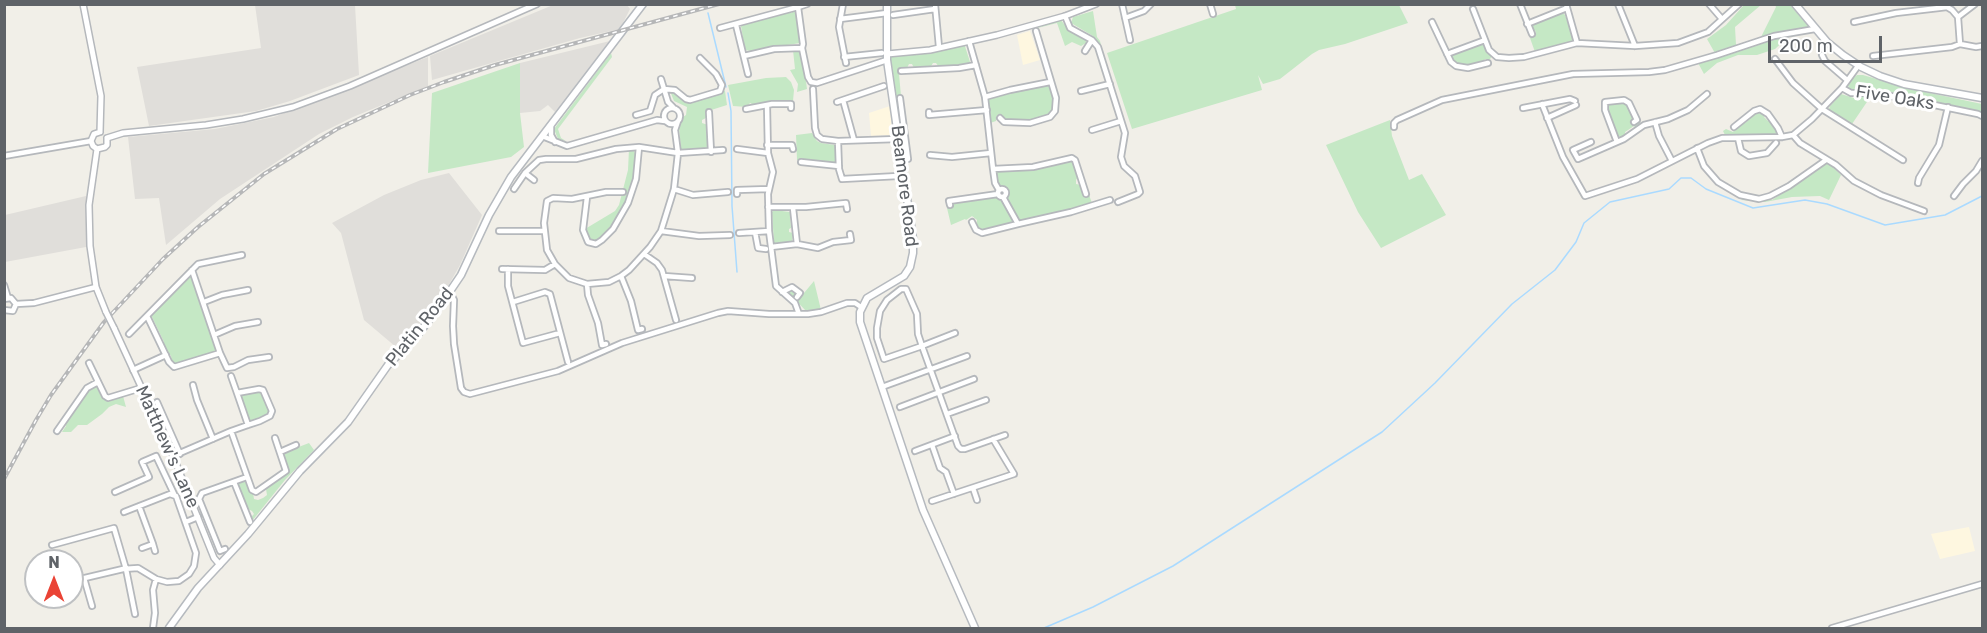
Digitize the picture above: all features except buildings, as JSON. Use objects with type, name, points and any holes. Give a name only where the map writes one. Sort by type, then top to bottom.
[{"type":"main road","name":"Platin Road","points":[[169,628],[191,597],[248,534],[294,478],[348,422],[388,365],[419,333],[461,275],[514,173],[643,4]]},
{"type":"main road","name":"Beamore Road","points":[[861,307],[869,296],[904,276],[912,260],[913,239],[885,56],[890,14],[887,4]]},
{"type":"main road","points":[[1799,6],[1815,29],[1835,49],[1858,66],[1904,84],[1983,98]]},
{"type":"main road","points":[[861,307],[860,322],[923,510],[975,628]]},
{"type":"street","points":[[83,4],[101,96],[100,132]]},
{"type":"street","points":[[107,138],[123,133],[243,119],[293,106],[358,83],[537,4]]},
{"type":"street","points":[[720,28],[807,4]]},
{"type":"street","points":[[843,4],[839,33],[845,60],[885,56],[1005,34],[1095,5]]},
{"type":"street","points":[[1122,4],[1130,40]]},
{"type":"street","points":[[1125,18],[1144,11],[1151,4]]},
{"type":"street","points":[[1210,4],[1213,14]]},
{"type":"street","points":[[1520,4],[1532,34]]},
{"type":"street","points":[[1709,4],[1722,19]]},
{"type":"street","points":[[1473,9],[1487,47],[1494,55],[1506,58],[1524,57],[1577,43],[1663,46],[1684,42],[1708,32],[1739,4]]},
{"type":"street","points":[[1958,16],[1975,4]]},
{"type":"street","points":[[1618,5],[1635,46]]},
{"type":"street","points":[[1527,24],[1567,6],[1577,43]]},
{"type":"street","points":[[840,19],[935,7],[939,47]]},
{"type":"street","points":[[1854,22],[1896,13],[1947,7],[1958,16],[1960,44]]},
{"type":"street","points":[[798,8],[802,48],[808,78],[811,82],[814,83],[885,56]]},
{"type":"street","points":[[1065,16],[1070,28],[1092,40],[1098,47],[1121,121],[1125,137],[1121,157],[1124,166],[1135,176],[1140,190],[1138,195],[1118,202]]},
{"type":"street","points":[[1432,22],[1447,54],[1458,68],[1488,63]]},
{"type":"street","points":[[736,25],[748,74]]},
{"type":"street","points":[[1394,127],[1397,120],[1438,101],[1573,74],[1665,70],[1717,56],[1774,36],[1815,29]]},
{"type":"street","points":[[1000,118],[1004,122],[1024,123],[1052,115],[1056,109],[1036,31]]},
{"type":"street","points":[[1085,51],[1092,40]]},
{"type":"street","points":[[1447,54],[1485,40]]},
{"type":"street","points":[[969,41],[985,97],[995,183],[1018,224]]},
{"type":"street","points":[[1873,56],[1960,44],[1983,46]]},
{"type":"street","points":[[744,56],[774,49],[802,48]]},
{"type":"street","name":"Five Oaks","points":[[1822,55],[1825,61],[1846,80]]},
{"type":"street","points":[[636,115],[650,111],[655,95],[664,89],[675,90],[690,100],[720,91],[722,85],[716,74],[700,58]]},
{"type":"street","name":"Five Oaks","points":[[1775,59],[1793,83],[1822,109],[1903,160]]},
{"type":"street","points":[[902,71],[910,68],[976,65]]},
{"type":"street","name":"Five Oaks","points":[[1794,137],[1842,88],[1858,66]]},
{"type":"street","points":[[623,192],[549,199],[546,205],[544,231],[547,250],[555,264],[569,278],[587,284],[603,283],[621,276],[644,254],[661,231],[674,189],[678,153],[675,130],[680,117],[679,112],[668,102],[661,79]]},
{"type":"street","points":[[985,97],[1050,82]]},
{"type":"street","points":[[1081,91],[1110,84]]},
{"type":"street","points":[[837,102],[884,86]]},
{"type":"street","name":"Five Oaks","points":[[1842,88],[1851,93],[1876,93],[1983,116]]},
{"type":"street","points":[[813,89],[815,128],[817,135],[825,140],[898,139]]},
{"type":"street","points":[[1572,162],[1617,142],[1644,125],[1688,110],[1707,94]]},
{"type":"street","points":[[1523,108],[1570,99],[1576,103],[1546,118]]},
{"type":"street","points":[[843,100],[854,140]]},
{"type":"street","points":[[1617,142],[1605,110],[1605,102],[1624,100],[1629,103],[1637,120],[1634,122]]},
{"type":"street","points":[[893,105],[900,101],[908,157],[914,153]]},
{"type":"street","points":[[657,120],[664,112],[668,102]]},
{"type":"street","points":[[750,108],[791,104],[791,108]]},
{"type":"street","points":[[1542,104],[1563,157],[1585,195],[1637,179],[1696,148],[1722,138],[1794,137],[1864,187],[1924,211]]},
{"type":"street","points":[[766,105],[767,146],[774,172],[769,189],[769,248],[776,286],[795,303],[799,314]]},
{"type":"street","name":"Five Oaks","points":[[1918,183],[1939,145],[1948,107]]},
{"type":"street","points":[[664,112],[674,108]]},
{"type":"street","points":[[929,112],[929,115],[987,110]]},
{"type":"street","points":[[1734,127],[1755,111],[1760,110],[1768,114],[1782,137]]},
{"type":"street","points":[[664,112],[665,121]]},
{"type":"street","points":[[709,112],[711,152]]},
{"type":"street","points":[[542,136],[557,144],[569,146],[657,120],[671,124],[675,130]]},
{"type":"street","points":[[671,124],[678,121]]},
{"type":"street","points":[[702,121],[710,121]]},
{"type":"street","points":[[1092,130],[1121,121]]},
{"type":"street","points":[[1655,122],[1672,161]]},
{"type":"street","points":[[551,124],[551,135],[557,144]]},
{"type":"street","points":[[100,132],[107,138],[107,145],[97,149],[91,141],[94,134],[100,132]]},
{"type":"street","points":[[1738,138],[1741,151],[1749,156],[1767,153],[1776,143]]},
{"type":"street","points":[[4,156],[91,141]]},
{"type":"street","points":[[838,141],[840,175],[844,180],[898,176]]},
{"type":"street","points":[[1578,159],[1570,151],[1591,142]]},
{"type":"street","points":[[767,146],[792,145],[793,149]]},
{"type":"street","points":[[514,189],[536,162],[546,159],[571,160],[616,149],[639,147],[678,153],[723,150]]},
{"type":"street","points":[[587,197],[583,230],[588,242],[596,244],[613,229],[628,202],[636,179],[639,147]]},
{"type":"street","points":[[1696,148],[1707,170],[1718,182],[1740,195],[1759,199],[1789,186],[1826,160]]},
{"type":"street","name":"Matthew's Lane","points":[[97,149],[89,205],[90,246],[96,287],[173,456],[214,558],[220,565]]},
{"type":"street","points":[[737,149],[768,153]]},
{"type":"street","points":[[930,155],[941,159],[991,153]]},
{"type":"street","points":[[993,169],[1033,167],[1072,158],[1075,160],[1079,181],[1086,194]]},
{"type":"street","points":[[1954,196],[1983,161]]},
{"type":"street","points":[[801,162],[839,166]]},
{"type":"street","points":[[525,173],[534,180]]},
{"type":"street","points":[[674,189],[695,195],[728,192]]},
{"type":"street","points":[[737,194],[737,190],[769,189]]},
{"type":"street","points":[[614,192],[614,199]]},
{"type":"street","points":[[950,206],[949,201],[1000,194]]},
{"type":"street","points":[[972,222],[976,230],[982,233],[1102,199],[1110,200]]},
{"type":"street","points":[[768,207],[793,208],[846,203],[847,209]]},
{"type":"street","points":[[793,208],[797,244]]},
{"type":"street","points":[[499,231],[544,231]]},
{"type":"street","points":[[661,231],[690,236],[730,234]]},
{"type":"street","points":[[739,233],[769,231]]},
{"type":"street","points":[[755,232],[758,248],[797,244],[818,248],[833,242],[851,240],[850,234]]},
{"type":"street","points":[[644,254],[657,263],[664,276],[676,320]]},
{"type":"street","points":[[129,334],[192,270],[203,262],[242,255]]},
{"type":"street","points":[[555,264],[545,270],[505,269],[524,343],[560,333]]},
{"type":"street","points":[[192,270],[225,365],[230,368],[248,360],[269,357]]},
{"type":"street","points":[[621,276],[631,300],[638,330],[642,329]]},
{"type":"street","points":[[664,276],[692,278]]},
{"type":"street","points":[[587,284],[602,345],[606,344]]},
{"type":"street","points":[[4,285],[6,299],[14,299],[16,304]]},
{"type":"street","points":[[16,304],[34,303],[96,287]]},
{"type":"street","points":[[782,292],[792,287],[800,293],[797,297]]},
{"type":"street","points":[[956,333],[922,346],[884,359],[877,338],[879,316],[886,300],[901,289],[908,291],[917,314],[917,332],[922,346],[930,369],[955,436],[961,449],[1005,435]]},
{"type":"street","points":[[204,302],[222,295],[248,290]]},
{"type":"street","points":[[450,292],[454,300],[454,344],[461,388],[470,394],[558,371],[622,343],[711,314],[728,311],[799,314],[821,312],[847,303],[855,303],[861,307]]},
{"type":"street","points":[[513,302],[548,293],[568,362]]},
{"type":"street","points":[[5,310],[13,311],[16,304]]},
{"type":"street","points":[[667,312],[674,310]]},
{"type":"street","points":[[147,316],[174,367],[220,353]]},
{"type":"street","points":[[214,335],[235,326],[258,322]]},
{"type":"street","points":[[133,370],[166,355]]},
{"type":"street","points":[[882,387],[967,356]]},
{"type":"street","points":[[89,363],[108,398],[141,388]]},
{"type":"street","points":[[231,375],[248,425]]},
{"type":"street","points":[[900,407],[974,379]]},
{"type":"street","points":[[57,431],[87,388],[98,382]]},
{"type":"street","points":[[193,385],[213,439]]},
{"type":"street","points":[[173,456],[270,416],[272,410],[264,390],[237,393]]},
{"type":"street","points":[[947,414],[987,400]]},
{"type":"street","points":[[156,402],[180,454]]},
{"type":"street","points":[[231,431],[252,490],[256,492],[284,473],[286,467],[275,438]]},
{"type":"street","points":[[915,451],[955,436]]},
{"type":"street","points":[[932,501],[1014,474],[993,439]]},
{"type":"street","points":[[280,452],[296,445]]},
{"type":"street","points":[[932,445],[940,468],[946,472],[954,494]]},
{"type":"street","points":[[92,606],[84,578],[126,568],[138,568],[156,579],[167,582],[179,581],[192,570],[196,553],[177,498],[156,456],[142,462],[149,477],[115,492]]},
{"type":"street","points":[[225,549],[219,551],[200,499],[202,493],[248,477]]},
{"type":"street","points":[[234,482],[250,514],[250,522]]},
{"type":"street","points":[[973,488],[977,501]]},
{"type":"street","points":[[124,512],[174,494]]},
{"type":"street","points":[[192,501],[200,499]]},
{"type":"street","points":[[139,506],[155,551]]},
{"type":"street","points":[[186,522],[198,517]]},
{"type":"street","points":[[52,545],[114,528],[126,568],[135,614]]},
{"type":"street","points":[[142,548],[153,544]]},
{"type":"street","points":[[153,628],[155,608],[153,590],[156,579]]},
{"type":"street","points":[[1832,628],[1983,584]]},
{"type":"street","points":[[132,597],[140,596]]},
{"type":"shaded area","points":[[255,5],[355,5],[359,75],[256,111],[149,126],[137,67],[261,48]]},
{"type":"shaded area","points":[[553,5],[627,5],[630,9],[620,29],[432,80],[430,56]]},
{"type":"shaded area","points":[[1030,31],[1040,60],[1023,65],[1017,35]]},
{"type":"shaded area","points":[[614,40],[555,112],[548,105],[540,111],[520,113],[520,63]]},
{"type":"shaded area","points":[[428,57],[428,86],[353,117],[319,134],[220,199],[166,245],[159,198],[135,199],[128,137],[215,129],[274,117]]},
{"type":"shaded area","points":[[890,106],[892,135],[871,136],[869,113]]},
{"type":"shaded area","points":[[449,173],[482,215],[460,265],[443,295],[396,347],[364,320],[341,233],[332,223],[384,195],[421,180]]},
{"type":"shaded area","points":[[86,196],[86,247],[5,262],[5,215]]},
{"type":"shaded area","points":[[1969,527],[1975,551],[1940,559],[1931,534]]},
{"type":"green space","points":[[1235,5],[1399,5],[1408,23],[1345,44],[1319,50],[1280,79],[1263,84],[1258,75],[1262,90],[1132,129],[1107,53],[1236,9]]},
{"type":"green space","points":[[1744,5],[1761,5],[1735,27],[1736,45],[1761,37],[1775,5],[1790,5],[1812,30],[1789,36],[1775,49],[1757,55],[1738,55],[1717,63],[1704,74],[1697,61],[1716,55],[1707,39],[1726,25]]},
{"type":"green space","points":[[792,11],[797,13],[800,43],[745,50],[741,26],[787,12],[792,13]]},
{"type":"green space","points":[[1093,11],[1097,37],[1102,49],[1093,36],[1071,23],[1073,17]]},
{"type":"green space","points":[[1562,12],[1573,38],[1572,42],[1535,52],[1530,38],[1536,34],[1531,24]]},
{"type":"green space","points":[[1061,20],[1067,28],[1086,40],[1086,43],[1081,46],[1072,42],[1065,46],[1057,23],[1030,30]]},
{"type":"green space","points":[[964,43],[971,65],[939,67],[933,63],[930,68],[914,68],[912,64],[909,64],[899,74],[901,96],[896,97],[892,66],[890,66],[892,55]]},
{"type":"green space","points":[[1481,43],[1492,56],[1490,59],[1464,66],[1456,65],[1451,59],[1451,54]]},
{"type":"green space","points":[[793,50],[802,52],[807,89],[797,92],[798,84],[790,70],[795,69]]},
{"type":"green space","points":[[611,53],[612,57],[558,129],[561,138],[566,141],[558,139],[554,129]]},
{"type":"green space","points":[[520,63],[520,113],[524,147],[511,157],[428,173],[432,93]]},
{"type":"green space","points":[[1857,75],[1982,104],[1982,113],[1879,91],[1849,90],[1848,85]]},
{"type":"green space","points":[[786,77],[794,90],[793,101],[754,105],[750,103],[747,107],[733,106],[728,85]]},
{"type":"green space","points":[[1048,85],[1055,101],[1053,111],[1049,115],[1025,121],[1007,121],[999,114],[996,121],[990,123],[988,101],[990,98],[1008,92]]},
{"type":"green space","points":[[723,90],[727,105],[708,111],[708,117],[702,120],[702,123],[708,125],[709,149],[681,150],[679,127],[686,115],[687,107],[674,101],[670,91],[674,91],[688,101]]},
{"type":"green space","points":[[1841,94],[1854,98],[1871,96],[1852,124],[1829,109]]},
{"type":"green space","points":[[1621,101],[1629,105],[1634,125],[1640,122],[1642,125],[1636,129],[1634,126],[1625,132],[1626,136],[1621,137],[1616,135],[1606,106],[1608,102]]},
{"type":"green space","points":[[1760,111],[1765,114],[1764,117],[1768,121],[1771,120],[1777,132],[1775,135],[1725,135],[1723,131],[1726,129],[1733,132],[1742,122],[1745,123],[1750,116]]},
{"type":"green space","points":[[1390,120],[1392,136],[1409,180],[1422,174],[1446,215],[1381,248],[1358,212],[1326,145]]},
{"type":"green space","points":[[812,133],[817,141],[835,145],[835,163],[797,160],[796,135]]},
{"type":"green space","points":[[629,149],[636,155],[634,177],[626,201],[617,220],[605,235],[597,241],[588,241],[585,229],[615,211],[619,205],[628,170]]},
{"type":"green space","points":[[1070,159],[1074,161],[1078,177],[1076,184],[1081,185],[1085,195],[1089,195],[1092,203],[1068,211],[1018,220],[1006,198],[1006,190],[998,186],[996,170],[1039,168]]},
{"type":"green space","points":[[1826,163],[1834,165],[1841,175],[1829,200],[1820,196],[1792,197],[1765,202],[1741,200],[1744,198],[1772,200]]},
{"type":"green space","points":[[996,196],[1013,218],[1012,223],[983,232],[976,228],[977,220],[972,216],[951,225],[947,208],[954,206],[953,202]]},
{"type":"green space","points":[[774,210],[790,212],[789,232],[793,233],[792,242],[774,243],[772,212]]},
{"type":"green space","points":[[191,275],[217,352],[174,364],[164,347],[164,342],[151,315]]},
{"type":"green space","points":[[814,281],[821,310],[806,311],[788,292],[792,290],[799,299]]},
{"type":"green space","points":[[96,385],[101,396],[108,400],[123,396],[126,407],[116,404],[87,425],[78,425],[71,432],[62,432],[66,426],[64,422],[89,387]]},
{"type":"green space","points":[[263,391],[269,414],[249,422],[240,396]]},
{"type":"green space","points":[[309,443],[314,450],[285,480],[252,521],[251,517],[254,514],[248,509],[238,484],[245,481],[254,499],[263,498],[267,495],[266,489],[288,470],[283,453]]},
{"type":"waterway","points":[[708,13],[726,87]]},
{"type":"waterway","points":[[728,93],[731,111],[732,206],[737,272]]},
{"type":"waterway","points":[[1044,628],[1093,607],[1173,566],[1382,432],[1435,383],[1512,304],[1555,270],[1576,242],[1584,223],[1610,202],[1669,189],[1681,178],[1691,178],[1706,189],[1753,208],[1805,200],[1827,204],[1885,225],[1945,215],[1982,196]]},
{"type":"railway","points":[[4,479],[51,395],[104,322],[163,259],[198,227],[264,174],[337,129],[444,82],[495,65],[719,4]]}]
